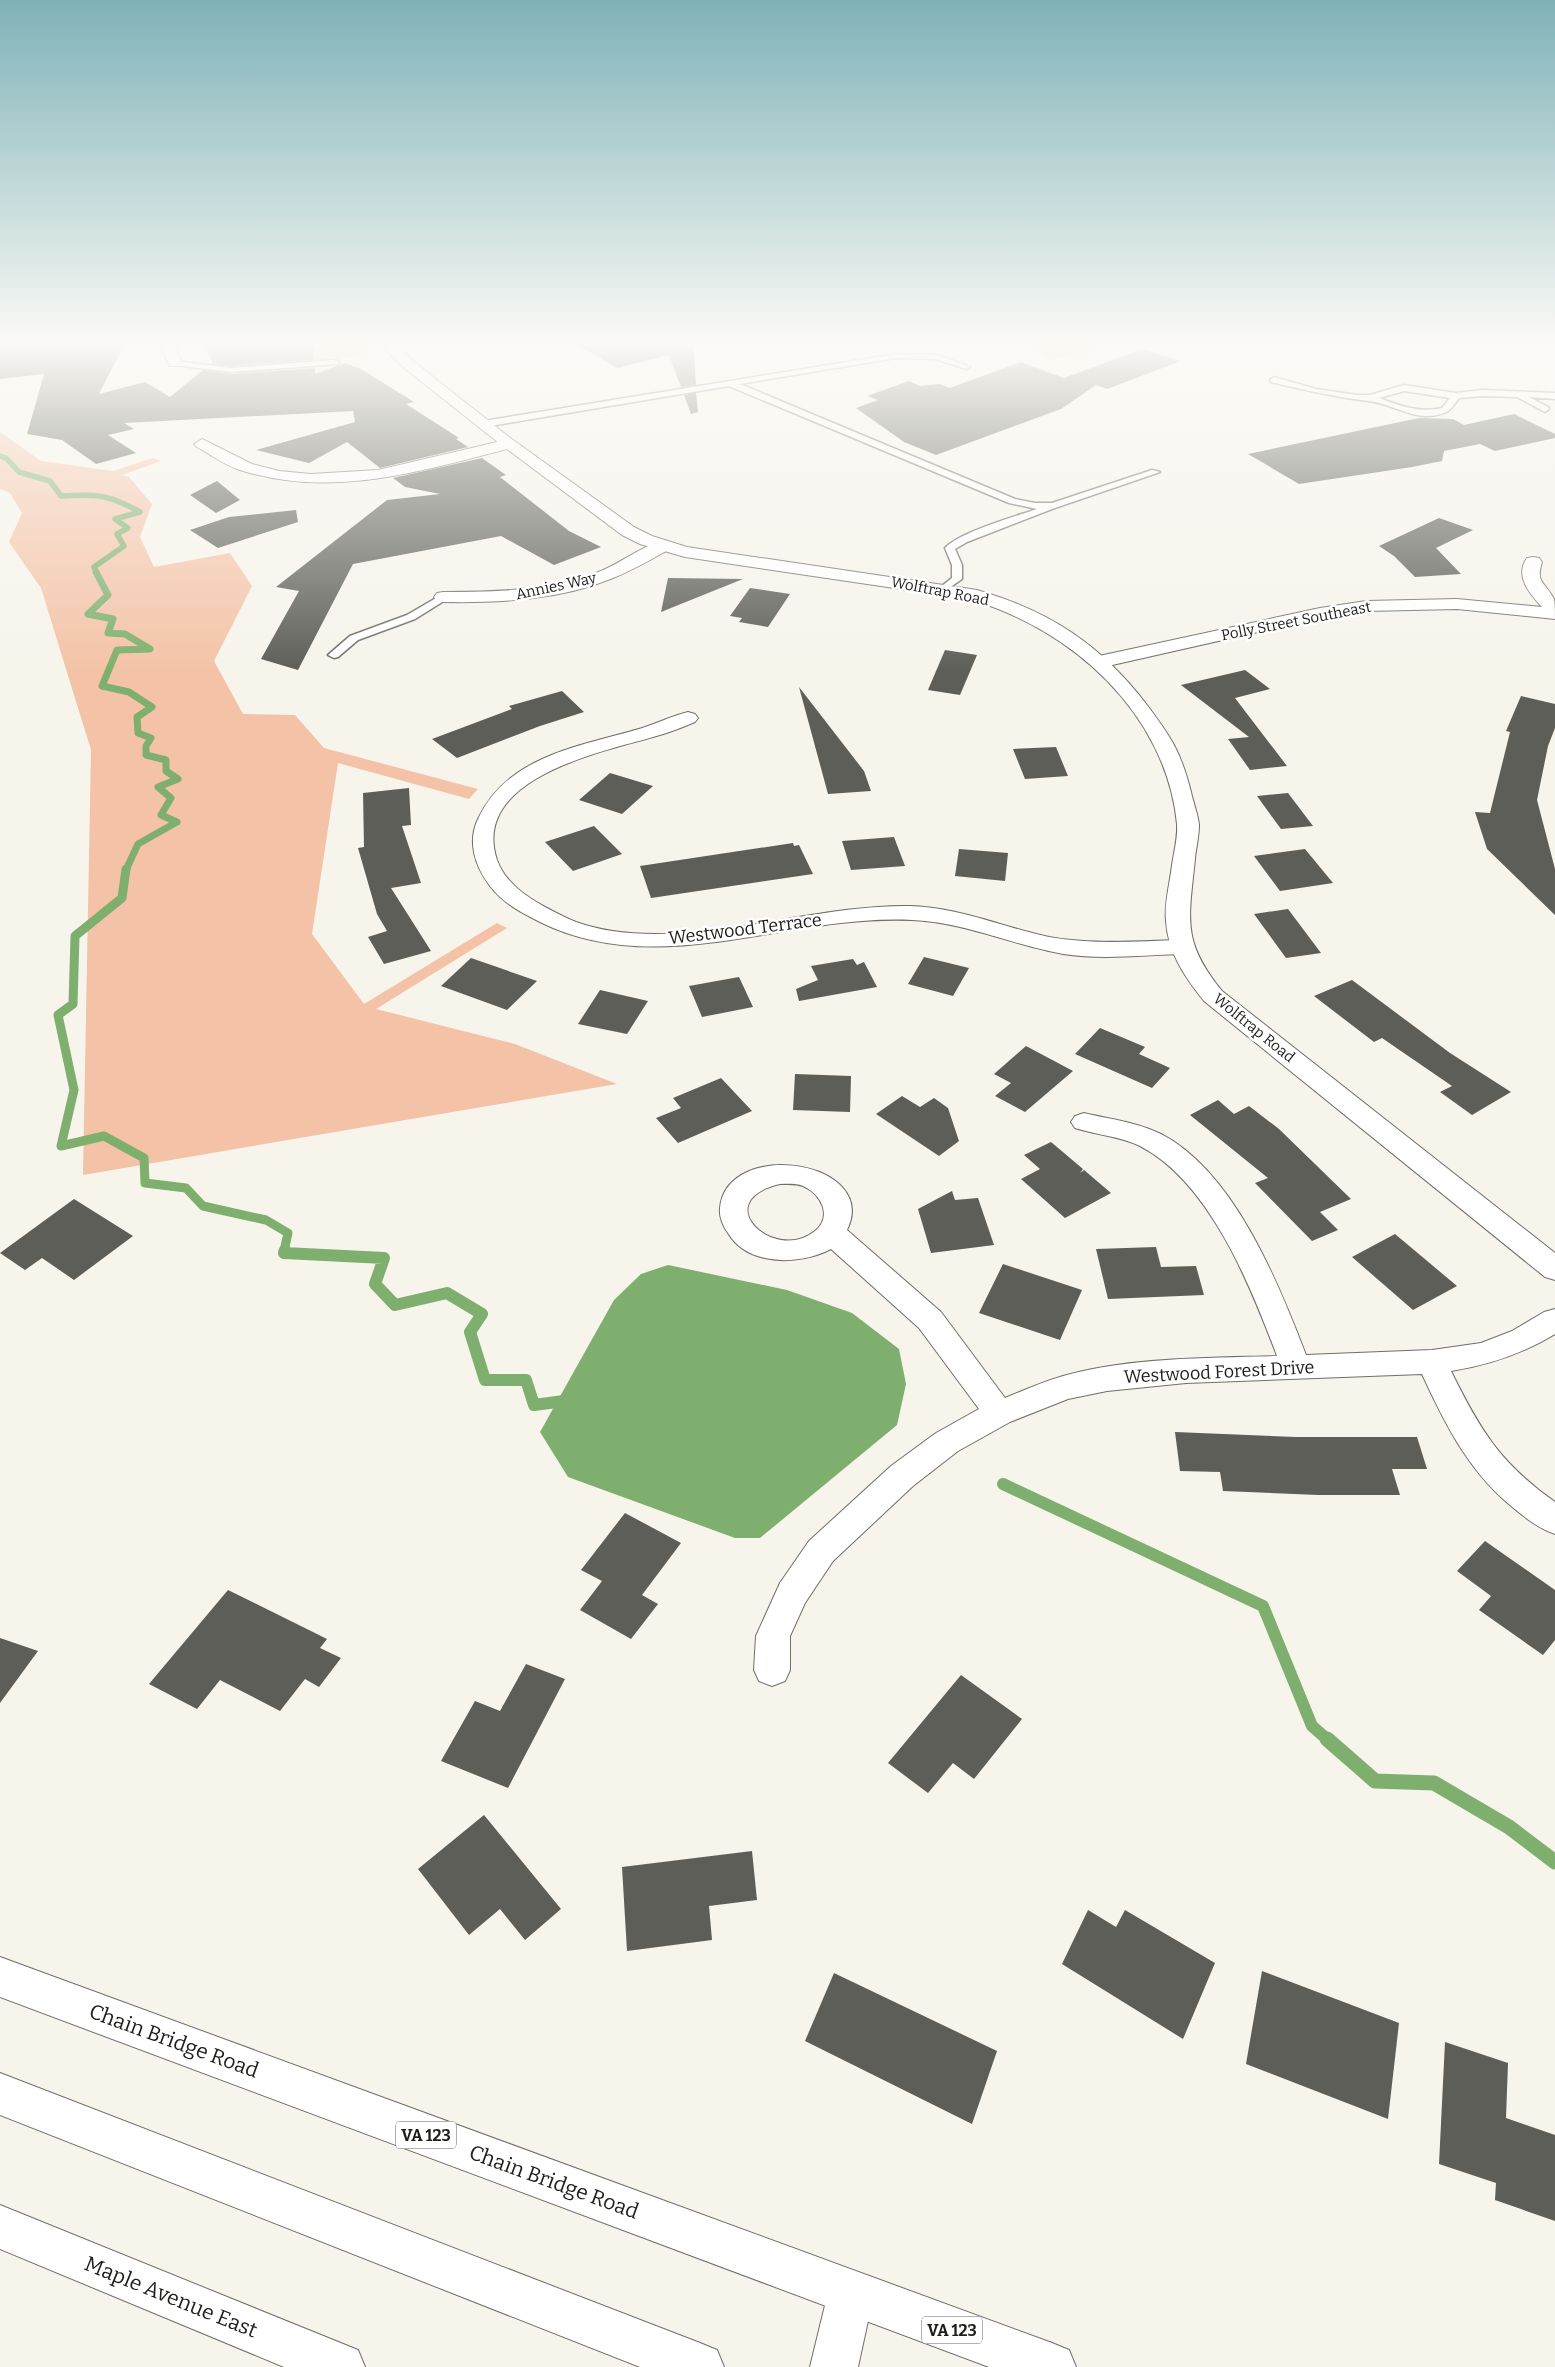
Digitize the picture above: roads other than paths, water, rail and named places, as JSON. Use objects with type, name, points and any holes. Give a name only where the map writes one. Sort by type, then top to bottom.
[{"type":"street","points":[[216,451],[245,467],[264,473],[286,477],[325,478],[384,473],[478,451]]},
{"type":"street","name":"Wolftrap Road","points":[[520,451],[628,531],[662,546],[695,553],[943,589],[995,601],[1058,631],[1099,662],[1118,680],[1162,740],[1174,769],[1188,824],[1177,920],[1182,947],[1196,975],[1213,996],[1555,1268]]},
{"type":"street","name":"Annies Way","points":[[442,597],[510,596],[574,585],[624,567],[662,546]]},
{"type":"street","points":[[1533,562],[1530,576],[1535,588],[1555,610]]},
{"type":"street","name":"Polly Street Southeast","points":[[1099,662],[1320,613],[1366,606],[1457,604],[1555,614]]},
{"type":"street","name":"Westwood Terrace","points":[[688,718],[646,735],[587,748],[570,754],[534,771],[508,791],[494,808],[486,825],[483,842],[486,861],[496,879],[512,897],[540,915],[569,926],[602,935],[633,939],[692,938],[875,913],[911,913],[975,923],[1032,940],[1066,946],[1098,949],[1182,947]]},
{"type":"street","points":[[1084,1122],[1143,1138],[1160,1145],[1193,1174],[1220,1208],[1251,1257],[1271,1299],[1296,1367]]},
{"type":"street","points":[[832,1233],[930,1320],[1000,1413]]},
{"type":"street","name":"Westwood Forest Drive","points":[[772,1670],[773,1636],[792,1594],[821,1551],[902,1476],[947,1442],[1000,1413],[1064,1388],[1107,1379],[1186,1370],[1432,1362],[1483,1354],[1523,1339],[1555,1320]]},
{"type":"street","points":[[1432,1362],[1468,1435],[1490,1466],[1520,1495],[1555,1520]]},
{"type":"street","name":"Chain Bridge Road","points":[[0,1977],[1052,2367]]},
{"type":"street","points":[[0,2094],[700,2367]]},
{"type":"street","name":"Maple Avenue East","points":[[0,2228],[341,2367]]},
{"type":"street","points":[[834,2367],[851,2293]]},
{"type":"lane","points":[[893,451],[1012,501],[1035,506],[1053,506]]},
{"type":"lane","points":[[943,589],[958,579],[957,565],[950,548],[963,540],[1053,506],[1155,472]]},
{"type":"lane","points":[[334,655],[354,638],[411,617],[442,597]]},
{"type":"waterway","points":[[0,456],[6,458],[19,472],[50,481],[61,496],[102,496],[140,512],[115,519],[128,528],[117,534],[124,546],[94,567],[97,573]]},
{"type":"waterway","points":[[96,572],[108,595],[88,614],[113,619],[108,633],[125,634],[150,649],[117,650],[102,686],[129,692],[152,707],[137,717],[138,733],[151,738],[146,746],[146,755],[166,760],[166,771],[178,779],[158,787],[171,798],[161,815],[177,822],[138,844],[126,870]]},
{"type":"waterway","points":[[126,869],[122,898],[75,936],[73,1004],[58,1015],[74,1090],[61,1146],[104,1136],[144,1158],[145,1183],[186,1188],[203,1206],[266,1220],[288,1233],[284,1251]]},
{"type":"waterway","points":[[285,1250],[284,1253],[384,1258],[375,1284],[395,1305],[447,1293],[482,1314],[470,1332],[485,1380],[526,1380],[534,1405],[564,1401],[570,1406]]},
{"type":"waterway","points":[[1003,1484],[1263,1606],[1312,1726],[1328,1740]]},
{"type":"waterway","points":[[1327,1739],[1375,1781],[1434,1783],[1509,1827],[1555,1862]]}]
